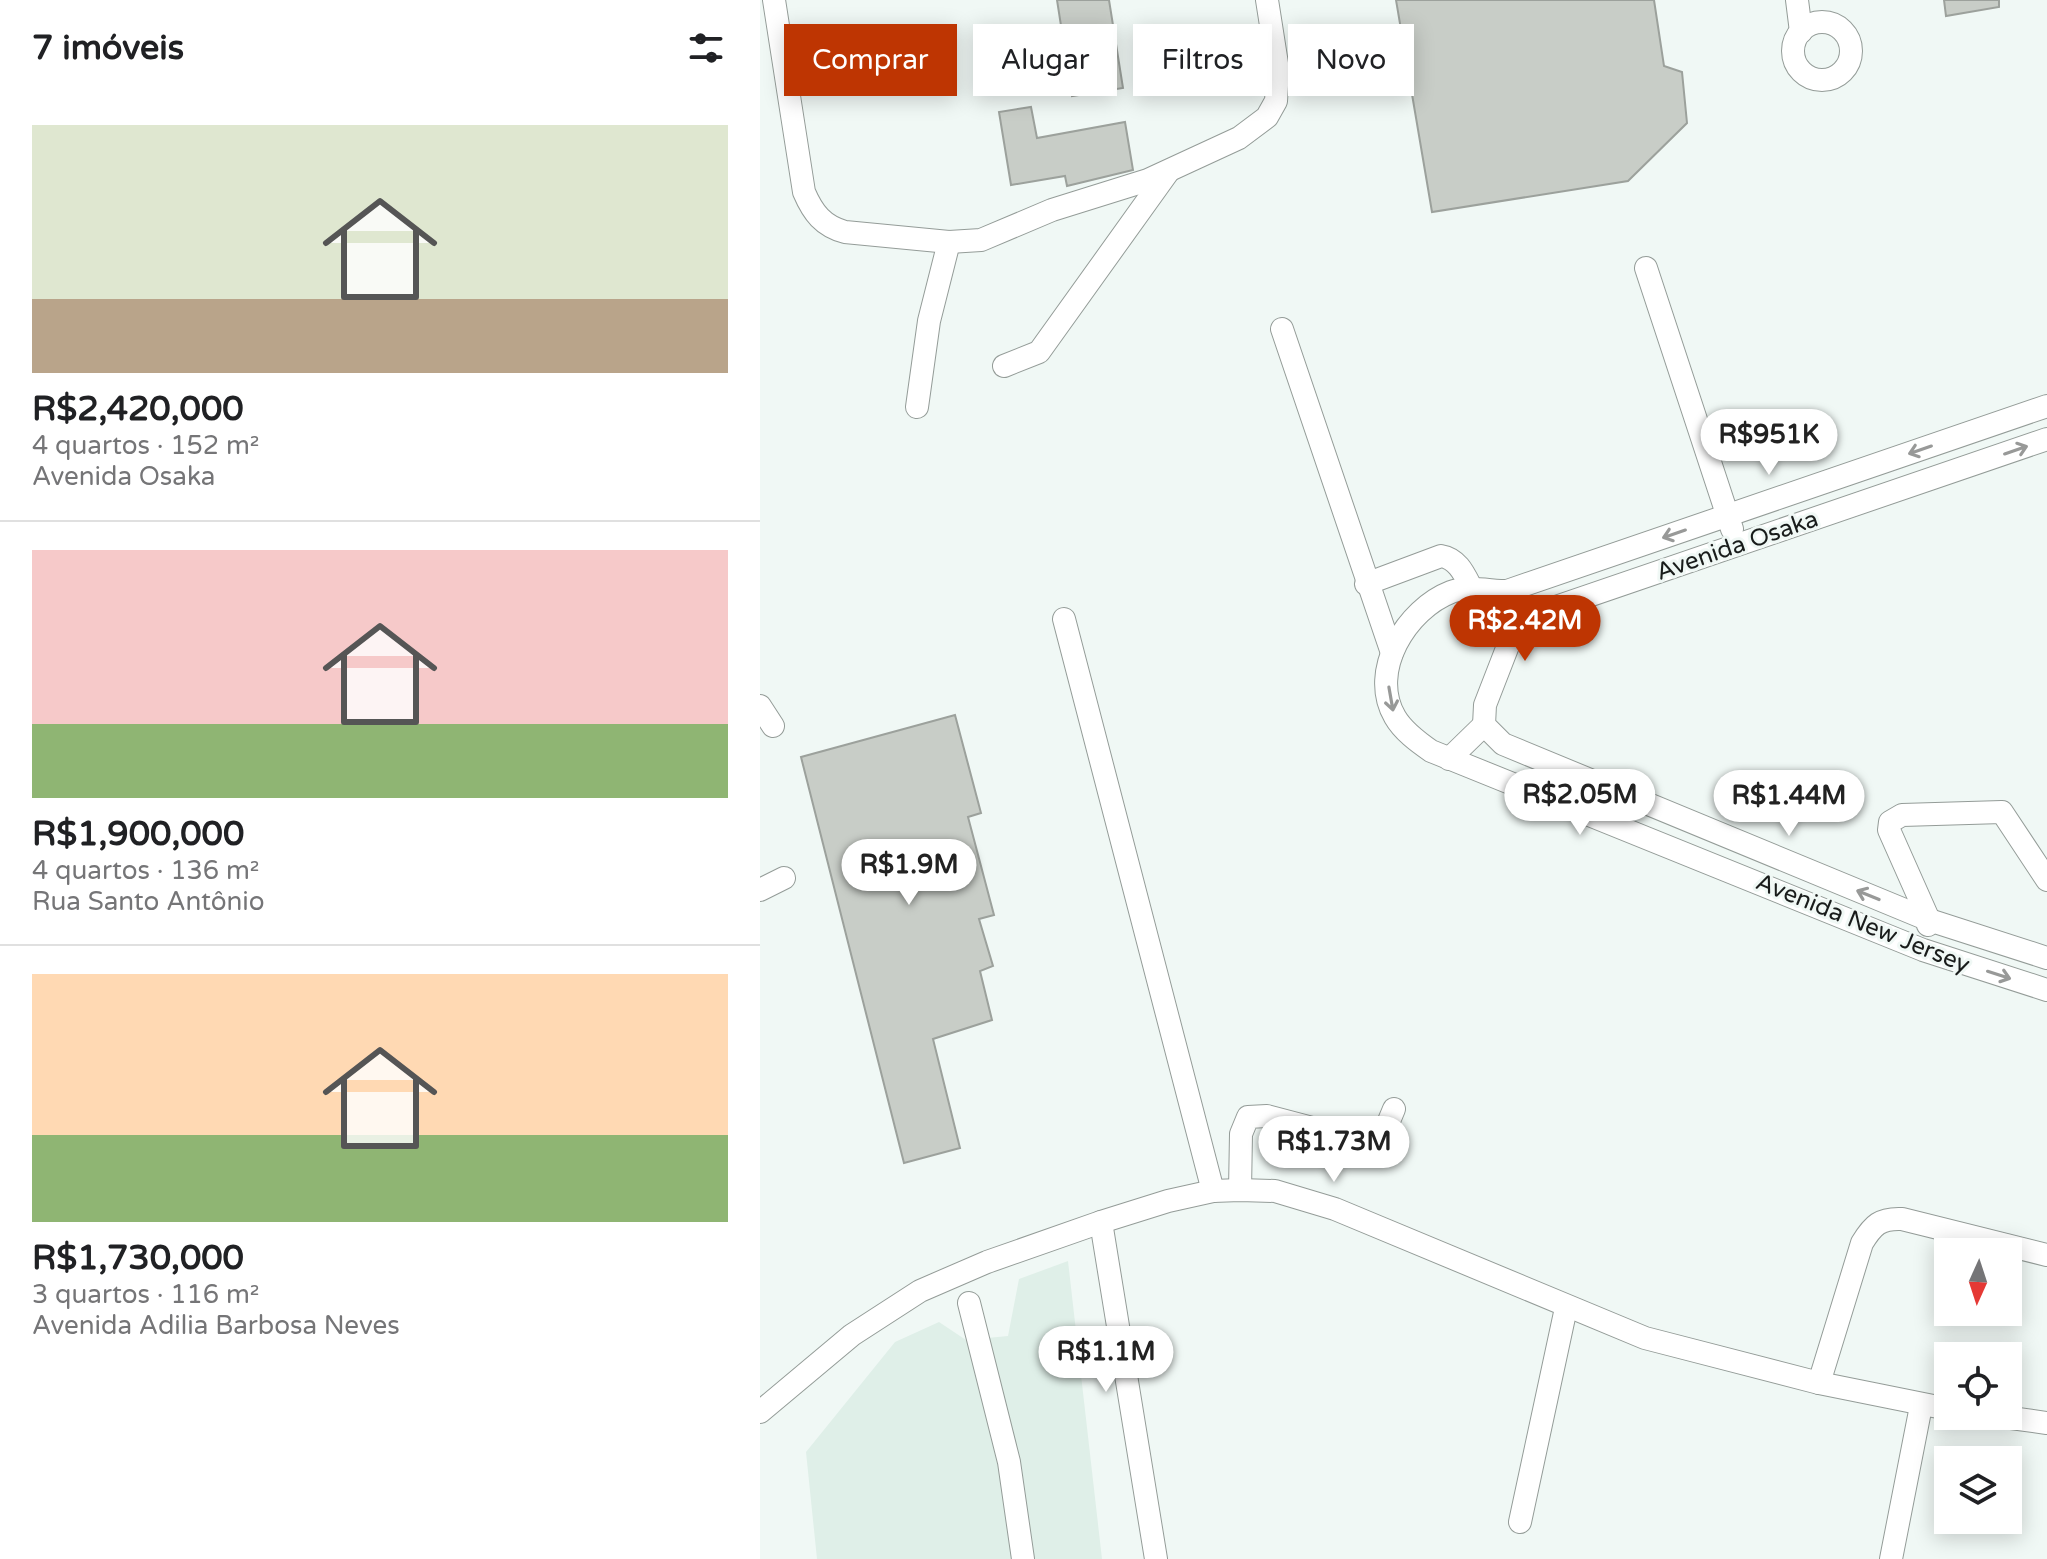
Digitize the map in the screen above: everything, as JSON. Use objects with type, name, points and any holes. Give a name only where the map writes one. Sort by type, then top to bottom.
[{"type":"street","points":[[774,0],[804,192],[812,210],[832,228],[845,232],[965,243],[1169,171],[1239,138],[1267,117],[1276,101],[1278,70],[1267,0]]},
{"type":"street","points":[[1797,0],[1801,32]]},
{"type":"street","points":[[1004,366],[1039,352],[1169,171]]},
{"type":"street","points":[[917,407],[929,321],[949,242]]},
{"type":"street","points":[[1646,268],[1737,545]]},
{"type":"street","points":[[1282,329],[1366,584],[1392,653]]},
{"type":"street","name":"Avenida Osaka","points":[[1507,591],[2047,406]]},
{"type":"street","points":[[1973,432],[1983,461]]},
{"type":"street","name":"Avenida Osaka","points":[[1518,620],[2047,439]]},
{"type":"street","points":[[1861,470],[1870,500]]},
{"type":"street","points":[[1366,584],[1441,556],[1458,564],[1473,591]]},
{"type":"street","name":"Avenida New Jersey","points":[[1507,591],[1454,591],[1422,608],[1400,633],[1392,653],[1388,690],[1394,717],[1413,738],[1449,759],[1539,797],[1923,950],[2047,990]]},
{"type":"street","points":[[1449,759],[1484,725],[1485,705],[1518,620],[1507,591]]},
{"type":"street","points":[[1064,619],[1213,1191]]},
{"type":"street","points":[[760,706],[773,726]]},
{"type":"street","name":"Avenida New Jersey","points":[[1484,725],[1503,744],[1521,753],[1929,920],[2047,958]]},
{"type":"street","points":[[1539,797],[1553,765]]},
{"type":"street","points":[[1923,950],[1929,920],[1889,830],[1890,822],[1902,815],[2002,812],[2047,880]]},
{"type":"street","points":[[760,890],[784,878]]},
{"type":"street","points":[[1240,1190],[1241,1134],[1248,1117],[1267,1116],[1373,1144],[1384,1133],[1394,1109]]},
{"type":"street","points":[[760,1412],[852,1335],[920,1291],[987,1262],[1101,1222],[1213,1191],[1240,1190],[1275,1191],[1335,1209],[1566,1308],[1645,1338],[1819,1383],[1934,1407]]},
{"type":"street","points":[[1819,1383],[1862,1243],[1872,1226],[1884,1218],[1902,1219],[2047,1255]]},
{"type":"street","points":[[1101,1222],[1156,1559]]},
{"type":"street","points":[[969,1303],[1009,1462],[1023,1559]]},
{"type":"street","points":[[1520,1522],[1566,1308]]},
{"type":"street","points":[[1891,1559],[1921,1406]]},
{"type":"street","points":[[2022,1420],[2047,1423]]},
{"type":"shaded area","points":[[1068,1261],[1102,1559],[817,1559],[806,1452],[895,1342],[939,1322],[966,1340],[1008,1336],[1019,1279]]},
{"type":"building","points":[[1057,0],[1109,0],[1113,24],[1061,24]]},
{"type":"building","points":[[1396,0],[1654,0],[1664,66],[1682,72],[1687,123],[1628,181],[1432,212],[1412,96],[1414,24],[1400,24]]},
{"type":"building","points":[[1944,0],[1999,0],[1999,7],[1946,16]]},
{"type":"building","points":[[1117,50],[1123,88],[1117,89]]},
{"type":"building","points":[[1031,107],[1037,138],[1125,122],[1133,170],[1067,186],[1065,176],[1011,185],[999,112]]},
{"type":"building","points":[[955,715],[981,813],[968,817],[994,915],[979,919],[993,966],[980,971],[992,1020],[933,1039],[960,1148],[904,1163],[801,757]]}]
